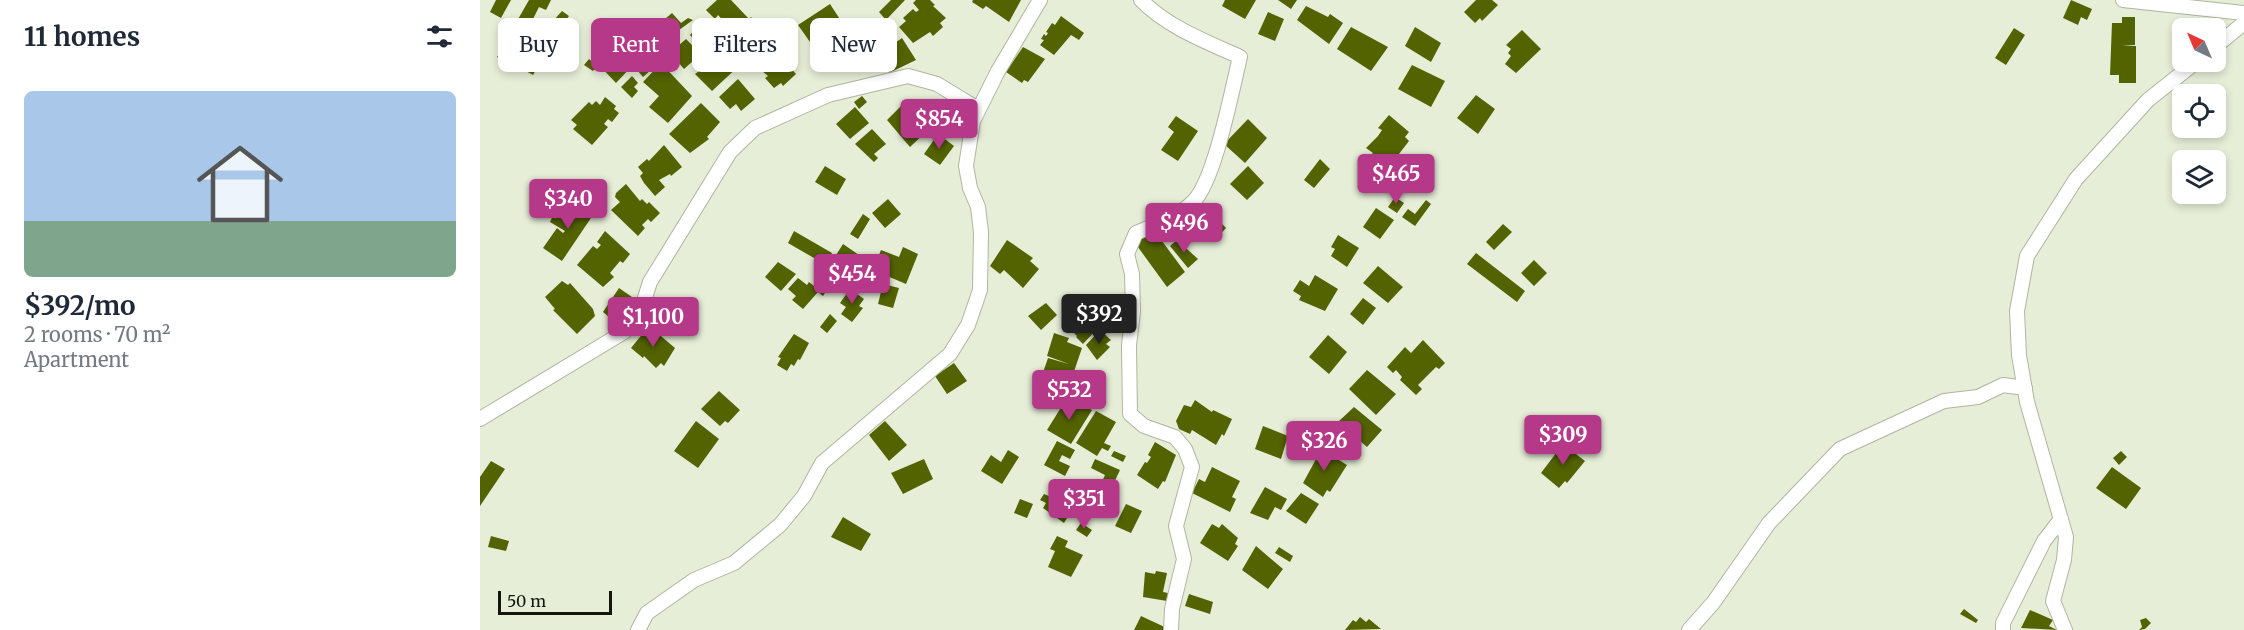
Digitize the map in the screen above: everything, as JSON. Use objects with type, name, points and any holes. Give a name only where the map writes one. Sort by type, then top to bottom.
[{"type":"street","points":[[638,630],[647,613],[694,580],[734,563],[780,525],[804,496],[822,463],[950,354],[968,325],[980,290],[981,232],[978,207],[970,188],[966,166],[973,121],[1040,0]]},
{"type":"street","points":[[1142,0],[1161,16],[1205,41],[1240,57],[1211,168],[1194,201],[1169,219],[1136,233],[1127,254],[1132,274],[1133,312],[1129,345],[1130,414],[1144,426],[1175,437],[1185,448],[1192,467],[1176,526],[1184,559],[1172,609],[1171,630]]},
{"type":"street","points":[[2123,0],[2244,13]]},
{"type":"street","points":[[2226,38],[2244,23]]},
{"type":"street","points":[[2065,630],[2053,601],[2064,560],[2066,537],[2025,388],[2017,311],[2027,256],[2076,179],[2148,100],[2183,72]]},
{"type":"street","points":[[480,419],[624,332],[643,304],[650,282],[730,153],[755,128],[828,95],[908,76],[937,84],[978,109]]},
{"type":"street","points":[[1689,630],[1713,603],[1769,523],[1840,449],[1944,401],[1978,397],[2003,386],[2025,388]]},
{"type":"street","points":[[2003,630],[2003,623],[2044,541],[2061,519]]},
{"type":"building","points":[[496,0],[511,0],[501,18],[490,12]]},
{"type":"building","points":[[529,0],[551,0],[546,10],[539,7],[534,18],[519,18]]},
{"type":"building","points":[[717,0],[731,0],[748,18],[721,18],[718,15],[714,18],[706,10]]},
{"type":"building","points":[[891,0],[905,0],[888,18],[884,18],[879,12]]},
{"type":"building","points":[[916,0],[930,0],[946,18],[940,23],[943,27],[933,36],[930,32],[913,43],[899,27],[906,21],[903,18],[913,9],[916,12],[919,10],[913,3]]},
{"type":"building","points":[[973,0],[1021,0],[1009,22],[986,6],[983,9],[972,2]]},
{"type":"building","points":[[1225,0],[1256,0],[1245,19],[1222,6]]},
{"type":"building","points":[[1278,0],[1297,0],[1291,9]]},
{"type":"building","points":[[1476,0],[1492,0],[1498,5],[1482,21],[1480,18],[1475,23],[1464,12]]},
{"type":"building","points":[[2071,0],[2092,9],[2087,20],[2081,17],[2078,25],[2063,18]]},
{"type":"building","points":[[830,4],[839,18],[810,18],[810,42],[798,25]]},
{"type":"building","points":[[1306,6],[1328,17],[1330,14],[1343,23],[1329,44],[1297,20]]},
{"type":"building","points":[[562,11],[569,16],[568,18],[556,18]]},
{"type":"building","points":[[1268,12],[1284,19],[1275,41],[1258,34]]},
{"type":"building","points":[[672,13],[676,18],[666,18]]},
{"type":"building","points":[[1061,16],[1084,33],[1079,40],[1071,35],[1054,55],[1040,45],[1044,40],[1041,39],[1044,34],[1046,36],[1052,23],[1055,25]]},
{"type":"building","points":[[2122,17],[2135,17],[2135,45],[2122,46],[2136,46],[2136,83],[2119,83],[2119,75],[2110,75],[2112,23],[2122,23]]},
{"type":"building","points":[[688,18],[692,21],[680,29],[680,22]]},
{"type":"building","points":[[1351,27],[1388,47],[1371,71],[1337,49]]},
{"type":"building","points":[[1415,27],[1441,43],[1431,62],[1405,46]]},
{"type":"building","points":[[2014,28],[2025,35],[2006,65],[1995,58]]},
{"type":"building","points":[[1522,30],[1541,49],[1516,73],[1505,64],[1511,56],[1508,53],[1511,49],[1506,45]]},
{"type":"building","points":[[902,38],[916,60],[897,69],[897,42]]},
{"type":"building","points":[[686,39],[692,45],[692,62],[684,69],[680,64],[680,44]]},
{"type":"building","points":[[1023,47],[1045,59],[1028,82],[1024,80],[1022,83],[1006,72]]},
{"type":"building","points":[[589,59],[591,70],[584,65]]},
{"type":"building","points":[[1412,65],[1445,81],[1431,107],[1398,89]]},
{"type":"building","points":[[606,72],[626,72],[616,83]]},
{"type":"building","points":[[639,72],[649,72],[643,77]]},
{"type":"building","points":[[652,72],[669,72],[692,96],[668,123],[649,107],[659,96],[643,82]]},
{"type":"building","points":[[698,72],[732,72],[712,91],[695,74]]},
{"type":"building","points":[[763,72],[794,72],[796,74],[783,86],[781,83],[774,88],[765,78],[768,76]]},
{"type":"building","points":[[632,76],[638,83],[634,87],[638,91],[632,98],[621,87]]},
{"type":"building","points":[[738,79],[755,99],[741,111],[736,104],[730,109],[719,97]]},
{"type":"building","points":[[1476,95],[1495,109],[1478,134],[1457,118]]},
{"type":"building","points":[[862,96],[867,102],[859,109],[854,102]]},
{"type":"building","points":[[605,97],[616,106],[614,109],[619,113],[612,122],[608,119],[604,124],[608,127],[592,145],[573,129],[577,125],[571,120],[589,102],[592,105],[596,101],[600,105]]},
{"type":"building","points":[[701,103],[720,122],[707,137],[709,139],[690,153],[669,134]]},
{"type":"building","points":[[902,105],[929,129],[910,147],[887,120]]},
{"type":"building","points":[[855,107],[869,123],[850,139],[836,124]]},
{"type":"building","points":[[1389,115],[1409,132],[1405,137],[1409,141],[1389,167],[1371,155],[1373,153],[1366,148],[1378,136],[1382,130],[1378,128]]},
{"type":"building","points":[[1176,116],[1198,131],[1178,161],[1161,150],[1174,132],[1168,127]]},
{"type":"building","points":[[1248,119],[1267,138],[1245,163],[1224,144]]},
{"type":"building","points":[[872,129],[886,144],[874,154],[878,158],[874,162],[855,144]]},
{"type":"building","points":[[938,134],[954,146],[940,165],[924,154]]},
{"type":"building","points":[[664,145],[682,167],[671,176],[670,174],[659,180],[665,187],[655,196],[644,183],[640,176],[643,173],[638,167],[647,159],[649,161]]},
{"type":"building","points":[[1320,159],[1330,169],[1314,188],[1304,180]]},
{"type":"building","points":[[825,166],[846,179],[837,195],[815,182]]},
{"type":"building","points":[[1248,166],[1264,183],[1247,200],[1230,184]]},
{"type":"building","points":[[626,184],[640,201],[642,199],[647,204],[649,202],[660,213],[651,222],[648,219],[642,225],[645,228],[638,236],[611,210],[620,202],[615,197],[616,193]]},
{"type":"building","points":[[1395,197],[1404,203],[1397,213],[1388,207]]},
{"type":"building","points":[[888,199],[901,214],[885,228],[872,213]]},
{"type":"building","points":[[1426,200],[1431,204],[1415,226],[1402,217],[1408,209],[1415,214]]},
{"type":"building","points":[[582,202],[595,212],[562,261],[543,248],[557,228],[563,233],[565,231],[550,222],[556,209],[561,211],[559,215],[564,218],[572,205],[577,209]]},
{"type":"building","points":[[1201,202],[1226,228],[1213,242],[1187,216]]},
{"type":"building","points":[[1376,208],[1394,220],[1380,239],[1363,227]]},
{"type":"building","points":[[863,214],[870,219],[858,239],[850,234]]},
{"type":"building","points":[[1503,224],[1512,232],[1494,250],[1486,242]]},
{"type":"building","points":[[1153,229],[1185,272],[1167,287],[1135,243]]},
{"type":"building","points":[[605,231],[630,254],[623,263],[620,261],[610,273],[614,277],[603,287],[577,265],[593,246],[597,249],[601,245],[597,242]]},
{"type":"building","points":[[794,231],[832,253],[826,265],[788,243]]},
{"type":"building","points":[[1338,235],[1359,248],[1347,267],[1331,256],[1335,249],[1331,247]]},
{"type":"building","points":[[1007,240],[1033,258],[1030,261],[1039,269],[1023,288],[1004,270],[1000,274],[990,266]]},
{"type":"building","points":[[1177,240],[1198,259],[1188,268],[1170,246]]},
{"type":"building","points":[[843,244],[859,255],[847,274],[831,263]]},
{"type":"building","points":[[903,247],[918,254],[906,284],[873,270],[881,250],[899,257]]},
{"type":"building","points":[[1476,253],[1525,291],[1517,302],[1467,264]]},
{"type":"building","points":[[1534,260],[1547,273],[1534,286],[1521,273]]},
{"type":"building","points":[[778,262],[796,274],[781,291],[765,277]]},
{"type":"building","points":[[1378,266],[1403,287],[1388,303],[1363,283]]},
{"type":"building","points":[[1315,275],[1338,289],[1325,311],[1299,300],[1301,296],[1293,291],[1300,280],[1309,286]]},
{"type":"building","points":[[798,278],[807,285],[809,282],[819,290],[822,286],[827,290],[823,296],[818,292],[803,309],[792,300],[796,296],[788,289]]},
{"type":"building","points":[[562,281],[568,285],[570,283],[593,309],[595,316],[577,334],[553,310],[555,309],[545,297]]},
{"type":"building","points":[[883,284],[899,288],[893,308],[878,304]]},
{"type":"building","points":[[619,288],[632,297],[615,322],[603,312]]},
{"type":"building","points":[[850,289],[864,299],[859,306],[863,308],[852,322],[841,314],[846,307],[840,303]]},
{"type":"building","points":[[1363,298],[1376,308],[1363,325],[1350,314]]},
{"type":"building","points":[[1046,303],[1057,315],[1041,330],[1028,316]]},
{"type":"building","points":[[1074,312],[1082,319],[1086,316],[1098,328],[1083,344],[1076,337],[1070,325],[1067,328],[1062,324]]},
{"type":"building","points":[[830,314],[837,321],[827,333],[820,327]]},
{"type":"building","points":[[649,326],[675,348],[664,366],[661,363],[656,368],[644,356],[643,358],[631,348]]},
{"type":"building","points":[[1100,330],[1111,340],[1106,344],[1110,347],[1097,360],[1086,345]]},
{"type":"building","points":[[1054,333],[1069,338],[1067,342],[1082,348],[1066,395],[1038,387],[1048,358],[1069,364],[1047,356]]},
{"type":"building","points":[[794,334],[809,343],[800,360],[798,359],[794,366],[791,364],[787,371],[777,365],[781,358],[778,357]]},
{"type":"building","points":[[1328,335],[1347,352],[1329,374],[1309,357]]},
{"type":"building","points":[[1423,340],[1445,363],[1439,369],[1436,367],[1418,385],[1422,389],[1416,395],[1400,380],[1402,377],[1396,370],[1393,373],[1387,367],[1405,347],[1411,353]]},
{"type":"building","points":[[954,363],[967,381],[947,394],[935,376]]},
{"type":"building","points":[[1367,370],[1396,394],[1376,415],[1349,389]]},
{"type":"building","points":[[719,391],[740,410],[728,423],[725,421],[720,426],[701,409]]},
{"type":"building","points":[[1195,400],[1212,412],[1213,410],[1232,419],[1224,436],[1222,434],[1216,445],[1192,430],[1190,434],[1179,429],[1176,421],[1184,405],[1191,407]]},
{"type":"building","points":[[1065,401],[1077,408],[1079,403],[1092,410],[1071,444],[1047,430]]},
{"type":"building","points":[[1354,407],[1382,430],[1367,447],[1338,422]]},
{"type":"building","points":[[1096,411],[1116,422],[1104,443],[1111,446],[1108,451],[1102,448],[1097,456],[1076,443]]},
{"type":"building","points":[[696,421],[719,439],[698,468],[674,451]]},
{"type":"building","points":[[885,421],[907,445],[889,461],[869,435]]},
{"type":"building","points":[[1263,426],[1288,436],[1281,459],[1255,449]]},
{"type":"building","points":[[1057,441],[1075,450],[1070,459],[1062,455],[1059,461],[1070,466],[1065,476],[1044,465]]},
{"type":"building","points":[[1317,441],[1325,446],[1323,450],[1347,465],[1330,492],[1327,490],[1323,497],[1303,483],[1321,450],[1314,446]]},
{"type":"building","points":[[1155,442],[1176,455],[1165,482],[1163,481],[1158,489],[1137,475],[1151,457],[1148,455]]},
{"type":"building","points":[[1563,444],[1585,461],[1567,483],[1565,481],[1559,488],[1541,473]]},
{"type":"building","points":[[1008,450],[1019,457],[1002,484],[981,471],[991,455],[1001,462]]},
{"type":"building","points":[[1114,451],[1126,456],[1123,462],[1111,456]]},
{"type":"building","points":[[2121,451],[2127,457],[2119,465],[2113,458]]},
{"type":"building","points":[[924,459],[933,479],[903,494],[891,473]]},
{"type":"building","points":[[1095,459],[1120,470],[1109,493],[1099,488],[1105,475],[1091,468]]},
{"type":"building","points":[[491,461],[505,469],[480,506],[480,477]]},
{"type":"building","points":[[1212,467],[1240,481],[1232,497],[1236,499],[1230,512],[1192,493],[1199,479],[1205,482]]},
{"type":"building","points":[[2112,467],[2141,488],[2126,509],[2096,488]]},
{"type":"building","points":[[1265,487],[1287,499],[1281,510],[1275,507],[1268,520],[1250,513]]},
{"type":"building","points":[[1054,492],[1075,505],[1064,523],[1043,508],[1046,503],[1040,500],[1044,494],[1051,497]]},
{"type":"building","points":[[1301,493],[1319,504],[1306,524],[1286,511]]},
{"type":"building","points":[[1020,499],[1033,504],[1027,518],[1014,513]]},
{"type":"building","points":[[1126,504],[1142,511],[1131,533],[1115,526]]},
{"type":"building","points":[[843,517],[871,534],[861,551],[831,537]]},
{"type":"building","points":[[1081,523],[1092,530],[1087,537],[1076,530]]},
{"type":"building","points":[[1212,524],[1219,528],[1222,524],[1238,538],[1235,544],[1238,546],[1228,561],[1200,543]]},
{"type":"building","points":[[491,536],[509,541],[506,551],[488,547]]},
{"type":"building","points":[[1057,536],[1068,541],[1065,547],[1083,555],[1071,577],[1048,567],[1055,551],[1050,549]]},
{"type":"building","points":[[1256,546],[1283,569],[1268,589],[1242,570]]},
{"type":"building","points":[[1279,547],[1293,556],[1290,562],[1275,553]]},
{"type":"building","points":[[1156,571],[1167,573],[1163,592],[1168,593],[1167,601],[1143,597],[1145,572],[1155,574]]},
{"type":"building","points":[[1189,594],[1213,602],[1210,614],[1185,606]]},
{"type":"building","points":[[1964,609],[1978,620],[1976,623],[1960,614]]},
{"type":"building","points":[[2030,610],[2053,620],[2049,626],[2057,630],[2021,628]]},
{"type":"building","points":[[1141,616],[1171,630],[1134,630]]},
{"type":"building","points":[[1360,617],[1366,622],[1369,619],[1381,629],[1345,630],[1353,620],[1356,622]]},
{"type":"building","points":[[2146,618],[2151,623],[2145,629],[2139,630],[2142,627],[2140,620]]}]
